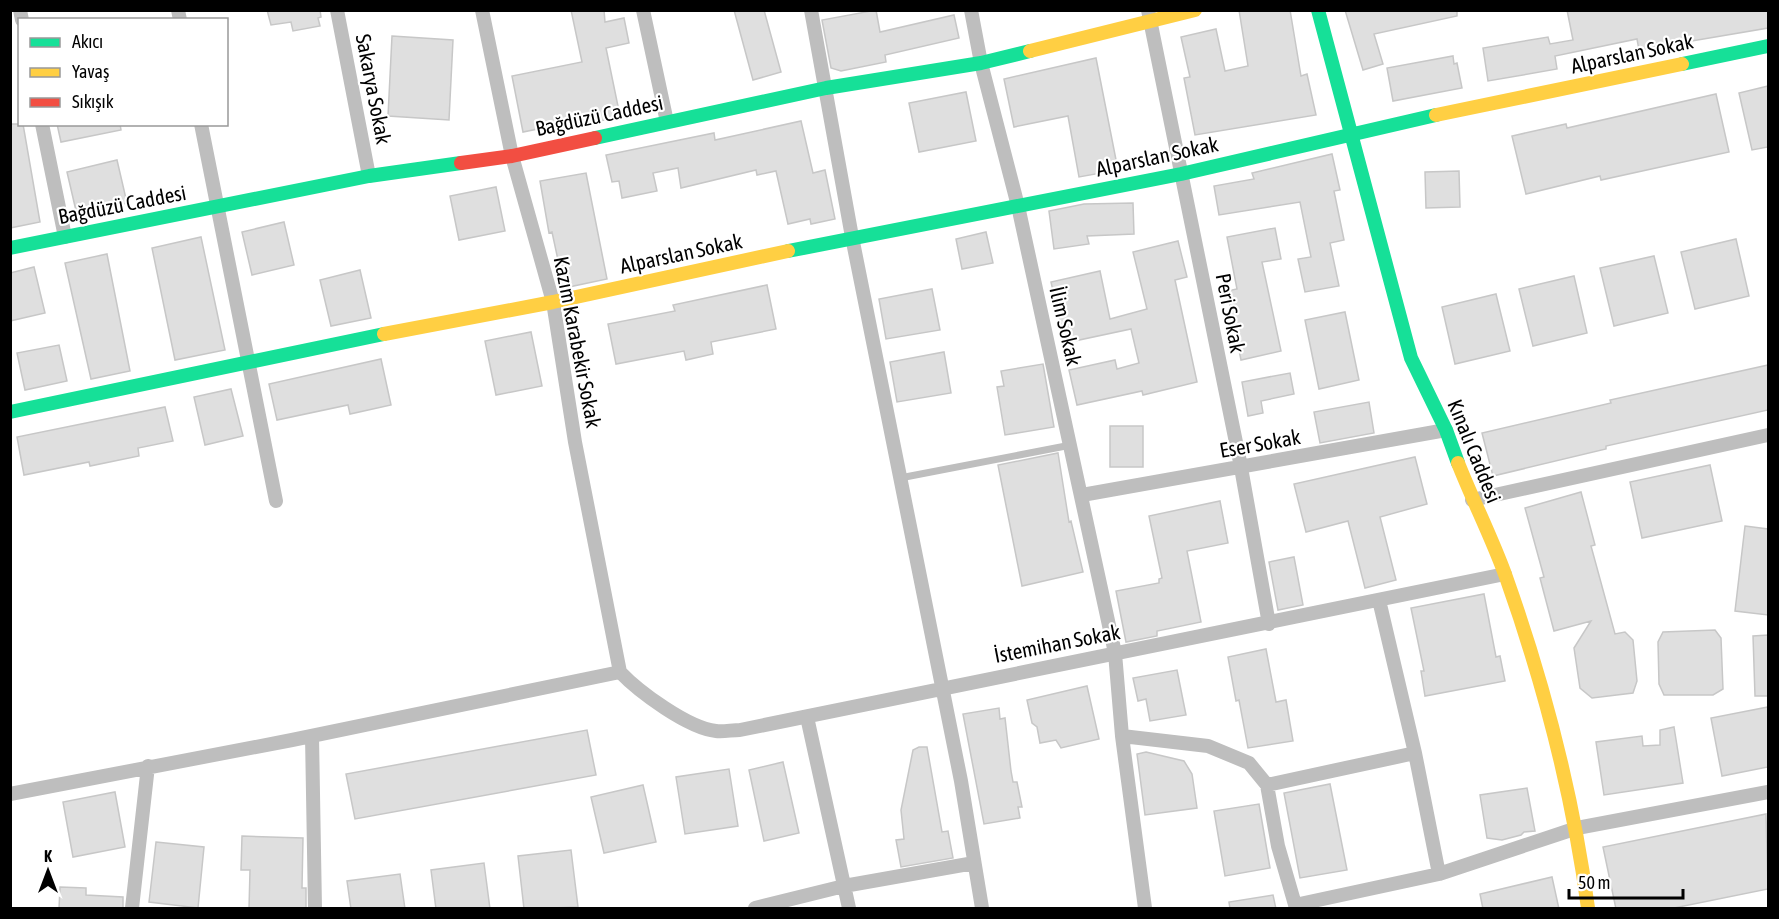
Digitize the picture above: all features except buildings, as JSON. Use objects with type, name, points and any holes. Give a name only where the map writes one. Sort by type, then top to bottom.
[{"type":"street","name":"Sakarya Sokak","points":[[337,10],[369,176]]},
{"type":"street","name":"Kazım Karabekir Sokak","points":[[482,10],[512,156],[553,302],[578,453],[624,676]]},
{"type":"street","points":[[644,10],[667,122]]},
{"type":"street","points":[[811,10],[852,237],[943,688],[982,909]]},
{"type":"street","name":"İlim Sokak","points":[[970,10],[981,63],[1018,207],[1115,652],[1122,736],[1145,909]]},
{"type":"street","name":"Bağdüzü Caddesi","points":[[10,248],[369,176],[512,156],[826,88],[981,63],[1149,15],[1194,10]]},
{"type":"street","name":"Kınalı Caddesi","points":[[1318,10],[1411,358],[1446,430],[1472,500],[1505,574],[1531,652],[1576,828],[1588,909]]},
{"type":"street","name":"Peri Sokak","points":[[1149,15],[1269,624]]},
{"type":"street","name":"Alparslan Sokak","points":[[10,412],[248,361],[553,302],[852,237],[1181,174],[1352,133],[1768,46]]},
{"type":"street","points":[[42,126],[65,237]]},
{"type":"street","points":[[201,126],[276,501]]},
{"type":"street","name":"Eser Sokak","points":[[1082,495],[1446,430]]},
{"type":"street","points":[[1472,500],[1768,435]]},
{"type":"street","name":"İstemihan Sokak","points":[[624,676],[691,724],[715,731],[740,730],[1115,652],[1269,624],[1505,574]]},
{"type":"street","points":[[1379,600],[1415,753],[1439,874]]},
{"type":"street","points":[[10,794],[624,676]]},
{"type":"street","points":[[807,717],[849,909]]},
{"type":"street","points":[[312,735],[315,909]]},
{"type":"street","points":[[1122,736],[1208,746],[1249,763],[1267,784],[1278,846],[1295,907],[1439,874],[1576,828],[1768,792]]},
{"type":"street","points":[[1267,784],[1415,753]]},
{"type":"street","points":[[132,909],[148,766]]},
{"type":"street","points":[[755,909],[844,886],[974,863]]},
{"type":"lane","points":[[900,478],[1071,445]]},
{"type":"traffic: fast","points":[[1318,10],[1411,358],[1446,430],[1458,463]]},
{"type":"traffic: fast","points":[[1682,64],[1768,46]]},
{"type":"traffic: fast","points":[[595,138],[826,88],[981,63],[1030,51]]},
{"type":"traffic: fast","points":[[788,251],[1181,174],[1436,115]]},
{"type":"traffic: fast","points":[[10,248],[369,176],[461,163]]},
{"type":"traffic: fast","points":[[10,412],[384,334]]},
{"type":"traffic: slow","points":[[1030,51],[1195,10]]},
{"type":"traffic: slow","points":[[1436,115],[1682,64]]},
{"type":"traffic: slow","points":[[384,334],[553,302],[788,251]]},
{"type":"traffic: slow","points":[[1458,463],[1501,562],[1545,699],[1574,824],[1588,908]]},
{"type":"traffic: jam","points":[[461,163],[512,156],[595,138]]}]
